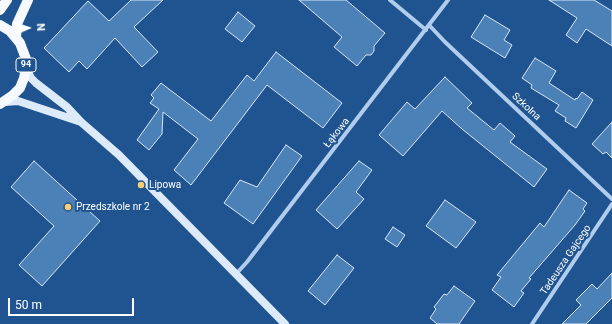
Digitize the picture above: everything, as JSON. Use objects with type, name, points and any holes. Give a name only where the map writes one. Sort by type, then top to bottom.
[{"type":"main road","points":[[0,10],[7,0]]},
{"type":"main road","points":[[16,37],[16,24],[28,0]]},
{"type":"main road","name":"94","points":[[0,25],[16,37],[24,50],[26,68],[20,88],[13,96],[3,103]]},
{"type":"street","points":[[390,0],[426,30]]},
{"type":"street","name":"Łąkowa","points":[[236,274],[247,262],[448,0]]},
{"type":"street","name":"Szkolna","points":[[429,25],[445,42],[612,199]]},
{"type":"street","points":[[26,68],[31,78],[36,83],[67,107],[81,122],[119,155],[285,324]]},
{"type":"street","points":[[3,103],[18,101],[81,122]]},
{"type":"street","name":"Tadeusza Gajcego","points":[[532,324],[612,204]]},
{"type":"building","points":[[131,0],[163,0],[134,27],[158,52],[142,67],[115,38],[87,69],[79,61],[69,72],[44,48],[88,1],[109,21]]},
{"type":"building","points":[[299,0],[346,0],[385,33],[374,46],[374,51],[371,55],[366,55],[357,66],[334,47],[342,37]]},
{"type":"building","points":[[549,0],[594,0],[612,11],[612,46],[586,29],[577,43],[566,35],[577,18]]},
{"type":"building","points":[[238,12],[255,26],[242,42],[225,29]]},
{"type":"building","points":[[485,15],[510,30],[504,40],[512,45],[505,58],[471,37]]},
{"type":"building","points":[[276,52],[342,103],[323,128],[267,85],[191,185],[174,170],[198,139],[163,112],[162,134],[149,150],[137,140],[159,109],[150,103],[154,98],[151,95],[161,83],[211,121],[247,75],[254,81]]},
{"type":"building","points":[[535,58],[556,71],[549,83],[575,100],[582,92],[593,100],[576,128],[565,121],[566,118],[555,111],[559,105],[531,88],[532,85],[522,78]]},
{"type":"building","points":[[445,77],[472,103],[467,108],[494,130],[500,123],[515,136],[510,142],[547,169],[534,187],[442,111],[403,156],[379,135],[407,102],[415,109]]},
{"type":"building","points":[[612,122],[612,158],[606,152],[603,154],[592,144]]},
{"type":"building","points":[[286,145],[302,156],[253,224],[224,203],[240,180],[257,187]]},
{"type":"building","points":[[34,161],[100,221],[42,286],[19,265],[54,226],[11,187]]},
{"type":"building","points":[[359,161],[372,170],[356,192],[364,199],[337,229],[316,210]]},
{"type":"building","points":[[569,190],[587,203],[583,209],[585,211],[575,225],[529,278],[531,279],[521,291],[524,293],[514,307],[492,290],[501,277],[497,275],[540,223],[544,227]]},
{"type":"building","points":[[445,200],[476,222],[456,248],[426,226]]},
{"type":"building","points":[[393,227],[405,235],[397,247],[385,239]]},
{"type":"building","points":[[337,255],[354,268],[325,305],[308,291]]},
{"type":"building","points":[[612,273],[612,298],[586,324],[562,324],[581,305],[576,300],[592,284],[597,289]]},
{"type":"building","points":[[454,286],[475,301],[459,324],[437,324],[430,318],[436,309],[434,307],[444,294],[447,295]]},
{"type":"place","name":"Lipowa","points":[[141,185]]},
{"type":"place","name":"Przedszkole nr 2","points":[[68,207]]}]
